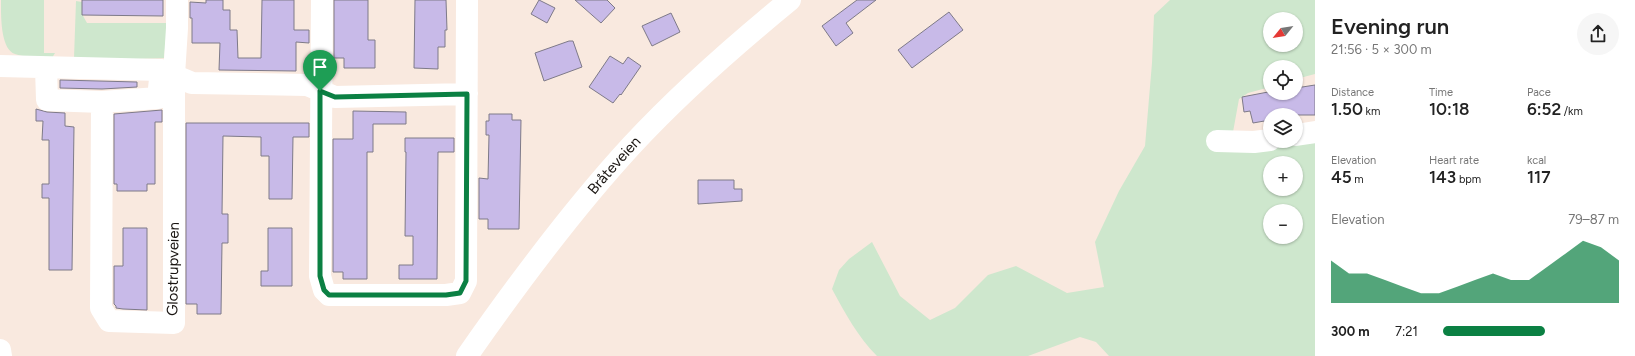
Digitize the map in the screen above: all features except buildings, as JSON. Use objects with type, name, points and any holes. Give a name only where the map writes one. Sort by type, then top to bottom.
[{"type":"street","name":"Glostrupveien","points":[[46,68],[47,100],[102,102],[158,98],[168,72],[177,28],[177,0]]},
{"type":"street","points":[[322,0],[320,91],[320,276],[324,290],[329,295],[446,295],[460,293],[466,281],[468,0]]},
{"type":"street","name":"Bråteveien","points":[[467,356],[512,293],[574,212],[633,144],[693,84],[790,0]]},
{"type":"street","points":[[0,66],[168,72],[192,83],[307,85],[335,97],[467,94]]},
{"type":"street","name":"Glostrupveien","points":[[102,102],[101,308],[109,321],[174,323],[168,72]]},
{"type":"street","points":[[1303,134],[1315,132]]},
{"type":"street","points":[[1217,141],[1263,141]]},
{"type":"street","points":[[0,350],[1,356]]},
{"type":"green space","points":[[1,0],[44,0],[44,53],[55,53],[52,58],[24,56],[10,51],[6,45],[2,30]]},
{"type":"green space","points":[[1170,0],[1315,0],[1315,74],[1303,77],[1303,60],[1263,60],[1263,89],[1248,93],[1239,99],[1233,132],[1263,139],[1263,148],[1303,148],[1303,140],[1315,138],[1315,356],[1109,356],[1096,342],[1080,337],[1028,356],[877,356],[858,333],[832,289],[839,270],[849,259],[872,242],[900,296],[930,320],[955,308],[988,275],[1016,266],[1067,293],[1104,287],[1095,242],[1119,191],[1145,146],[1152,63],[1154,15]]},
{"type":"green space","points":[[76,1],[82,2],[82,14],[87,23],[166,23],[168,21],[164,58],[83,61],[74,58]]},
{"type":"route","points":[[320,91],[335,97],[467,94],[466,281],[460,293],[446,295],[329,295],[324,290],[320,276],[320,91]]}]
